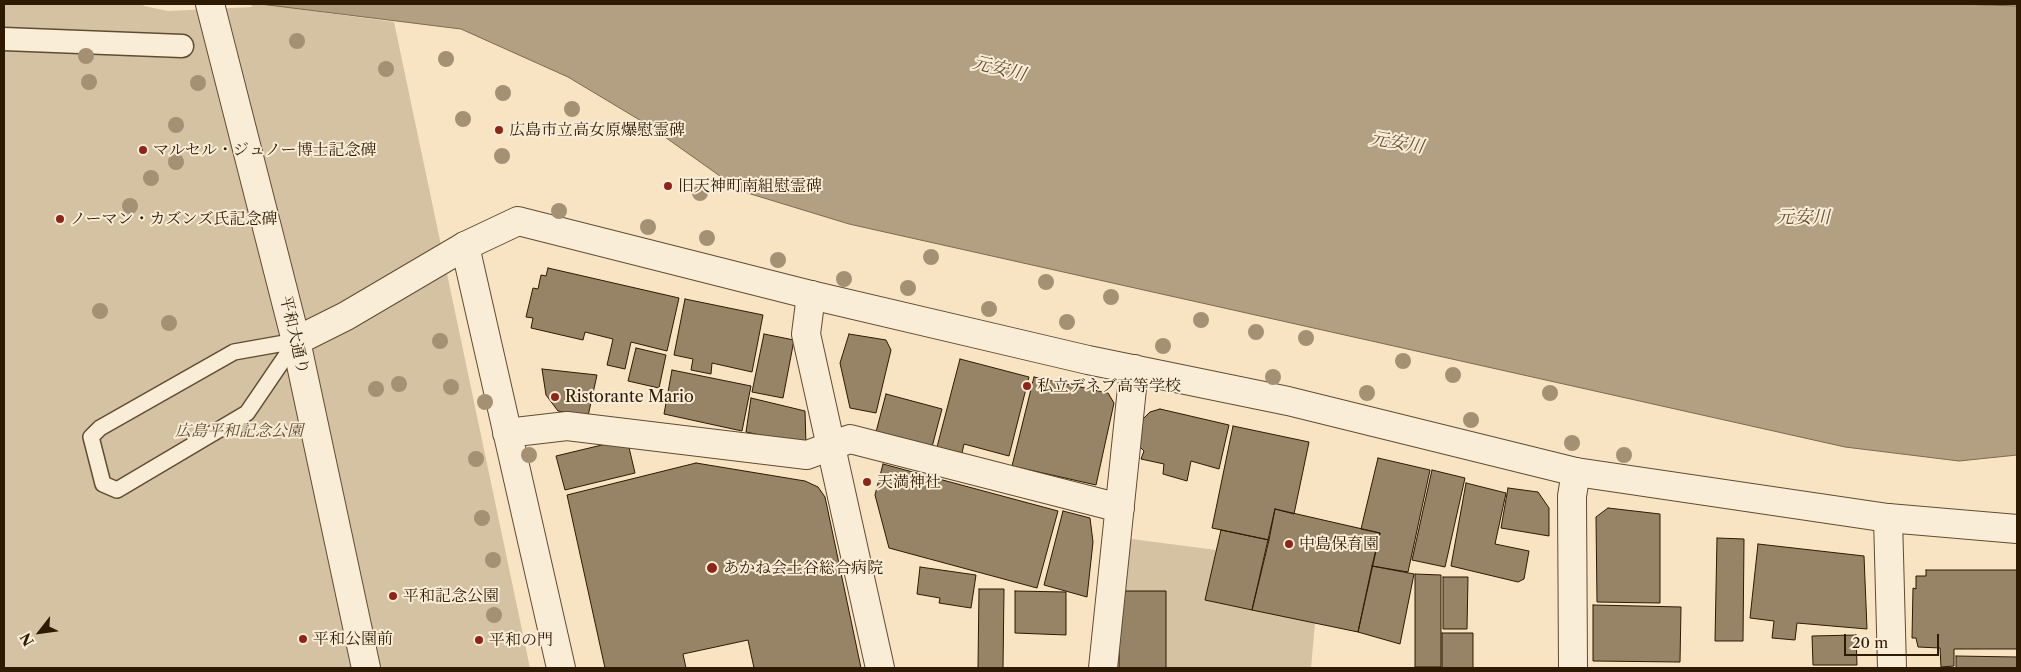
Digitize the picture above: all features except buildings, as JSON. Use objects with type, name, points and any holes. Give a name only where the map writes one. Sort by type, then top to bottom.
[{"type":"street","name":"平和大通り","points":[[211,9],[296,341],[366,668]]},
{"type":"street","points":[[4,40],[182,46]]},
{"type":"street","points":[[296,341],[346,316],[465,246],[518,221],[811,295],[1134,369],[1288,401],[1576,472],[1888,518],[2017,529]]},
{"type":"street","points":[[465,246],[561,668]]},
{"type":"street","points":[[811,295],[806,334],[880,668]]},
{"type":"street","points":[[1103,668],[1134,369]]},
{"type":"street","points":[[507,434],[567,426],[807,455],[850,439],[1120,508]]},
{"type":"street","points":[[1574,668],[1572,496],[1576,472]]},
{"type":"street","points":[[1888,518],[1892,668]]},
{"type":"street","points":[[360,639],[374,668]]},
{"type":"lane","points":[[296,341],[247,413],[117,490],[103,484],[91,437],[100,428],[234,352],[296,341]]},
{"type":"green space","name":"広島平和記念公園","points":[[4,4],[145,4],[168,8],[260,4],[394,22],[530,668],[4,668]]},
{"type":"green space","points":[[1124,538],[1216,550],[1206,600],[1315,623],[1311,668],[1166,668],[1166,591],[1119,591]]},
{"type":"water","points":[[145,4],[260,4],[168,8]]},
{"type":"water","name":"元安川","points":[[260,4],[1957,4],[2017,6],[2017,455],[1959,461],[1845,447],[849,224],[741,191],[648,125],[568,77],[461,29]]},
{"type":"pier","points":[[142,4],[251,4],[252,7],[168,11]]},
{"type":"place","name":"広島市立高女原爆慰霊碑","points":[[499,130]]},
{"type":"place","name":"マルセル・ジュノー博士記念碑","points":[[143,150]]},
{"type":"place","name":"旧天神町南組慰霊碑","points":[[668,186]]},
{"type":"place","name":"ノーマン・カズンズ氏記念碑","points":[[60,219]]},
{"type":"place","name":"私立デネブ高等学校","points":[[1027,386]]},
{"type":"place","name":"Ristorante Mario","points":[[555,397]]},
{"type":"place","name":"天満神社","points":[[867,482]]},
{"type":"place","name":"中島保育園","points":[[1289,544]]},
{"type":"place","name":"あかね会土谷総合病院","points":[[712,568]]},
{"type":"place","name":"平和記念公園","points":[[393,596]]},
{"type":"place","name":"平和公園前","points":[[303,639]]},
{"type":"place","name":"平和の門","points":[[479,640]]}]
